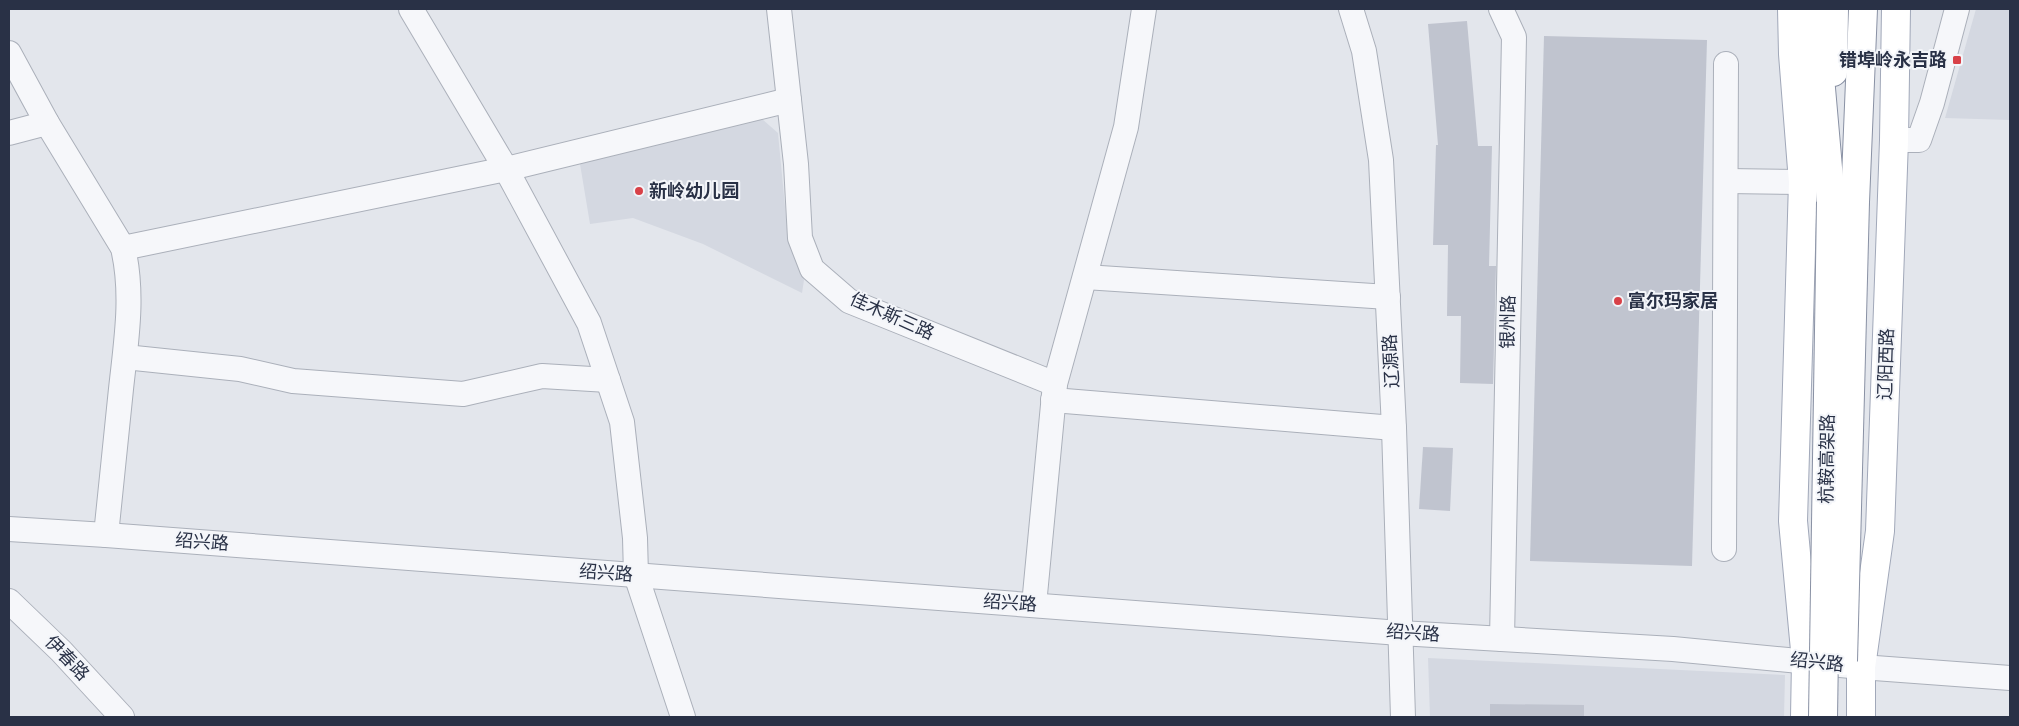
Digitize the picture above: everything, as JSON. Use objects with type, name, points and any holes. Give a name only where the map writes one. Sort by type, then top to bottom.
[{"type":"main road","points":[[1792,9],[1793,54],[1802,182],[1792,521],[1806,661],[1804,717]]},
{"type":"main road","points":[[1814,9],[1843,202]]},
{"type":"main road","points":[[1834,9],[1843,202]]},
{"type":"main road","points":[[1859,137],[1863,9]]},
{"type":"main road","points":[[1843,202],[1859,137],[1876,34],[1878,9]]},
{"type":"main road","name":"辽阳西路","points":[[1861,717],[1861,667],[1880,531],[1894,140],[1896,9]]},
{"type":"main road","name":"杭鞍高架路","points":[[1824,717],[1843,202]]},
{"type":"main road","name":"杭鞍高架路","points":[[1842,717],[1843,202]]},
{"type":"street","points":[[411,9],[506,169],[589,323],[622,422],[635,538],[636,575],[683,717]]},
{"type":"street","name":"佳木斯三路","points":[[779,9],[796,164],[800,238],[812,270],[849,301],[1054,392],[1394,428]]},
{"type":"street","points":[[1034,605],[1054,392],[1126,127],[1144,9]]},
{"type":"street","name":"辽源路","points":[[1351,9],[1364,51],[1381,160],[1394,428],[1403,717]]},
{"type":"street","name":"银州路","points":[[1501,9],[1514,36],[1502,639]]},
{"type":"street","points":[[1894,140],[1919,140],[1932,103],[1957,9]]},
{"type":"street","points":[[9,53],[48,124],[123,248],[129,287],[125,357],[106,535]]},
{"type":"street","points":[[1724,549],[1726,64]]},
{"type":"street","points":[[123,248],[506,169],[789,100]]},
{"type":"street","points":[[9,133],[48,124]]},
{"type":"street","points":[[1727,181],[1802,182]]},
{"type":"street","points":[[1085,276],[1388,297]]},
{"type":"street","points":[[125,357],[240,369],[293,381],[463,394],[542,376],[608,380]]},
{"type":"street","name":"绍兴路","points":[[15,534],[106,535],[1400,633],[1673,649],[1861,667],[2010,678]]},
{"type":"street","name":"伊春路","points":[[13,610],[61,651],[122,717]]},
{"type":"shaded area","points":[[1976,9],[2010,9],[2010,120],[1945,118]]},
{"type":"shaded area","points":[[762,119],[778,133],[788,238],[804,280],[802,293],[703,244],[633,218],[590,224],[580,164]]},
{"type":"shaded area","points":[[1428,658],[1785,675],[1784,717],[1430,717]]},
{"type":"building","points":[[1467,21],[1478,146],[1492,146],[1489,266],[1496,266],[1493,384],[1460,383],[1461,316],[1447,316],[1448,245],[1433,245],[1436,145],[1438,145],[1428,24]]},
{"type":"building","name":"富尔玛家居","points":[[1544,36],[1707,40],[1692,566],[1530,561]]},
{"type":"building","points":[[1423,447],[1453,448],[1450,511],[1419,509]]},
{"type":"building","points":[[1490,704],[1584,705],[1584,717],[1490,717]]},
{"type":"place","name":"错埠岭永吉路","points":[[1957,60]]},
{"type":"place","name":"新岭幼儿园","points":[[639,191]]},
{"type":"place","name":"富尔玛家居","points":[[1618,301]]}]
